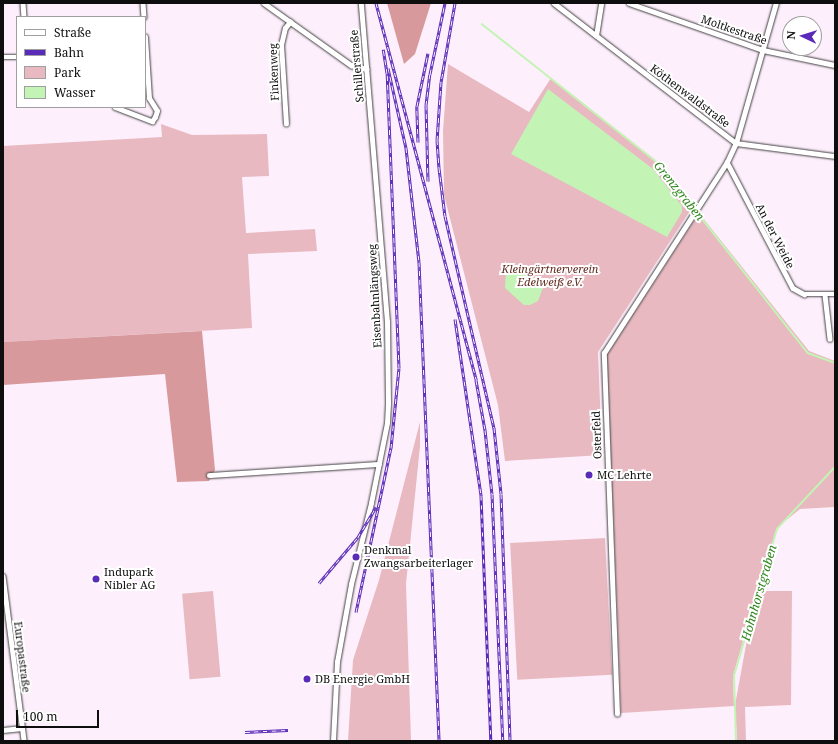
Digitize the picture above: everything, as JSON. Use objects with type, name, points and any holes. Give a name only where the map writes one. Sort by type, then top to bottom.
[{"type":"street","points":[[23,3],[24,16]]},
{"type":"street","points":[[143,3],[144,16]]},
{"type":"street","points":[[264,3],[352,65],[367,69]]},
{"type":"street","name":"Schillerstraße","points":[[361,3],[372,127]]},
{"type":"street","name":"Köthenwaldstraße","points":[[554,3],[736,143],[835,156]]},
{"type":"street","points":[[596,36],[601,3]]},
{"type":"street","name":"Moltkestraße","points":[[629,3],[763,50],[835,65]]},
{"type":"street","name":"Osterfeld","points":[[617,714],[604,353],[727,162],[736,143],[776,3]]},
{"type":"street","name":"Finkenweg","points":[[286,124],[281,44],[285,28],[290,22]]},
{"type":"street","points":[[118,108],[152,121],[157,111],[149,98],[146,52]]},
{"type":"street","points":[[3,57],[16,57]]},
{"type":"street","name":"Eisenbahnlängsweg","points":[[333,741],[334,697],[340,646],[351,584],[387,423],[388,362],[372,127]]},
{"type":"street","name":"An der Weide","points":[[727,162],[792,288],[804,294],[835,294]]},
{"type":"street","points":[[825,295],[830,339]]},
{"type":"street","points":[[209,475],[379,464]]},
{"type":"street","name":"Europastraße","points":[[3,576],[24,741]]},
{"type":"street","points":[[3,730],[22,728]]},
{"type":"green space","name":"Kleingärtnerverein Edelweiß e.V.","points":[[448,64],[529,112],[551,78],[658,162],[693,206],[598,352],[602,455],[505,461],[498,405],[444,195],[443,131]]},
{"type":"green space","points":[[161,124],[192,135],[267,134],[269,176],[242,177],[246,233],[315,229],[317,251],[248,254],[252,328],[3,342],[3,146],[162,137]]},
{"type":"green space","points":[[699,213],[809,351],[835,361],[835,507],[800,509],[779,526],[768,554],[733,676],[734,706],[621,713],[607,355]]},
{"type":"green space","points":[[420,422],[420,446],[406,584],[411,741],[348,741],[353,660],[379,580]]},
{"type":"green space","points":[[605,538],[612,675],[517,680],[510,543]]},
{"type":"green space","points":[[213,591],[220,677],[190,679],[182,594]]},
{"type":"green space","points":[[760,591],[792,591],[791,705],[745,707],[746,741],[737,741],[735,705],[751,618]]},
{"type":"shaded area","points":[[387,3],[431,3],[415,54],[404,64]]},
{"type":"shaded area","points":[[202,331],[215,470],[209,481],[177,482],[165,374],[3,385],[3,342]]},
{"type":"water","points":[[548,89],[653,169],[682,206],[682,212],[667,237],[511,154]]},
{"type":"water","points":[[512,268],[528,275],[526,278],[538,279],[544,285],[538,301],[530,305],[524,305],[505,288],[506,273]]},
{"type":"waterway","name":"Grenzgraben","points":[[482,24],[658,163],[694,209]]},
{"type":"waterway","name":"Grenzgraben","points":[[697,212],[808,353],[835,363]]},
{"type":"waterway","name":"Hohnhorstgraben","points":[[736,741],[734,676],[777,529],[835,467]]},
{"type":"railway","points":[[376,3],[476,380],[485,430],[492,494],[503,741]]},
{"type":"railway","points":[[428,181],[426,105],[430,74],[445,3]]},
{"type":"railway","points":[[455,3],[441,82],[437,140],[439,168],[445,216],[494,428],[501,494],[510,741]]},
{"type":"railway","points":[[356,612],[391,448],[399,368],[387,73],[383,49]]},
{"type":"railway","points":[[418,142],[417,106],[428,53]]},
{"type":"railway","points":[[388,68],[406,148],[419,262],[439,741]]},
{"type":"railway","points":[[455,319],[481,496],[491,741]]},
{"type":"railway","points":[[319,583],[358,537],[376,507]]},
{"type":"railway","points":[[245,732],[288,730]]},
{"type":"place","name":"MC Lehrte","points":[[589,475]]},
{"type":"place","name":"Denkmal Zwangsarbeiterlager","points":[[356,557]]},
{"type":"place","name":"Indupark Nibler AG","points":[[96,579]]},
{"type":"place","name":"DB Energie GmbH","points":[[307,679]]}]
